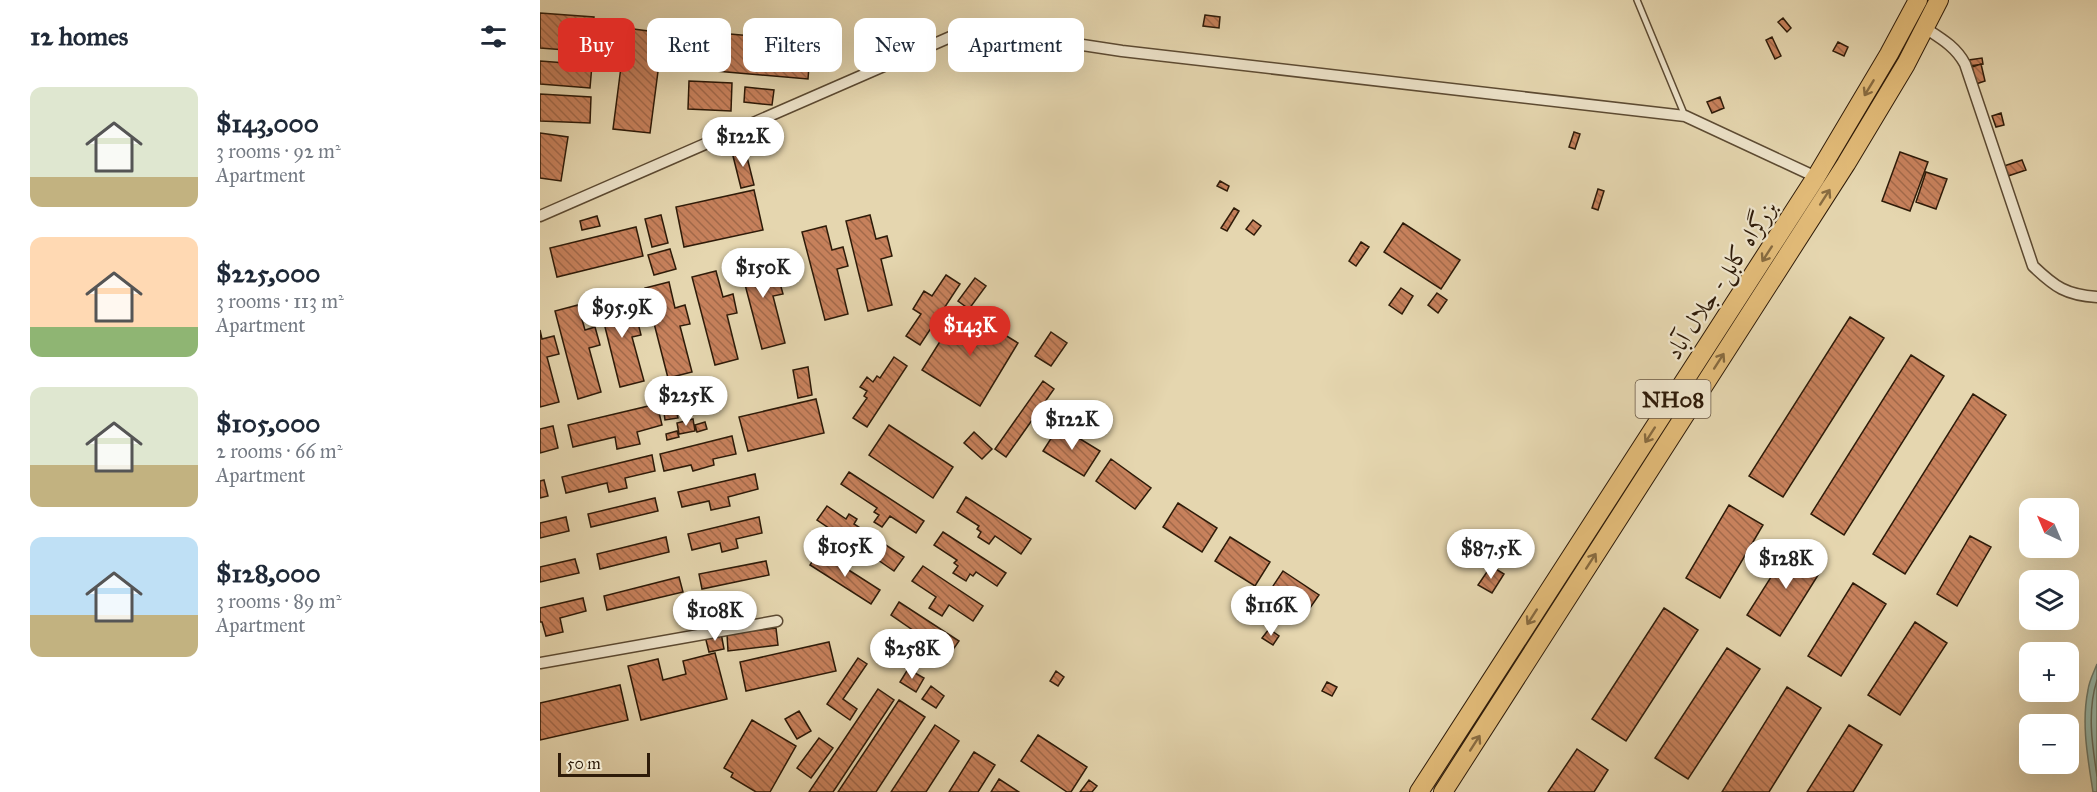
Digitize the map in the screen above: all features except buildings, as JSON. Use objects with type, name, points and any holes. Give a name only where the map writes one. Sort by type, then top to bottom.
[{"type":"highway","name":"بزرگراه کابل- جلال آباد","points":[[1443,792],[1796,225],[1816,177],[1889,54],[1918,0]]},
{"type":"highway","name":"بزرگراه کابل- جلال آباد","points":[[1419,792],[1796,225],[1846,164],[1906,64],[1939,0]]},
{"type":"highway","points":[[1889,54],[1906,64]]},
{"type":"highway","points":[[1830,155],[1846,164]]},
{"type":"street","points":[[540,216],[971,28],[1122,51],[1686,116],[1816,177]]},
{"type":"street","points":[[1925,28],[1948,42],[1965,64],[2033,266],[2051,283],[2076,296],[2097,297]]},
{"type":"street","points":[[540,663],[777,621]]},
{"type":"lane","points":[[1637,0],[1686,116]]},
{"type":"water","points":[[2097,664],[2097,792],[2093,792],[2085,716],[2090,680]]}]
